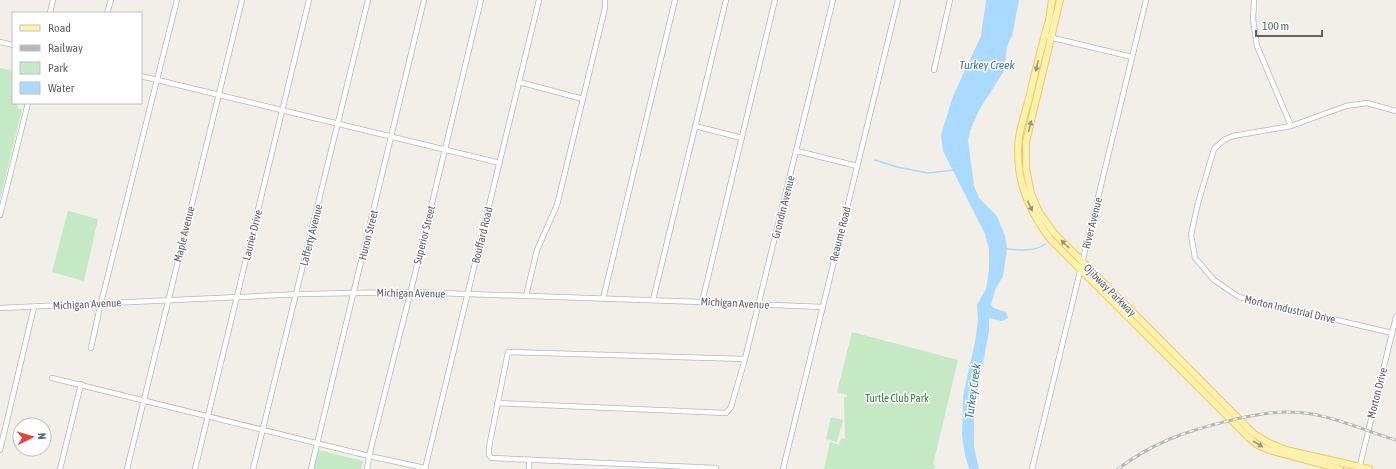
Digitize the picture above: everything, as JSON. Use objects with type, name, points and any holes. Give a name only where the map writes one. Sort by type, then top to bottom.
[{"type":"main road","name":"Ojibway Parkway","points":[[1052,0],[1019,138],[1018,158],[1020,180],[1028,204],[1039,225],[1051,240],[1249,438],[1258,445],[1269,450],[1340,469]]},
{"type":"main road","name":"Ojibway Parkway","points":[[1060,0],[1026,142],[1026,168],[1031,194],[1039,212],[1054,232],[1082,261],[1254,434],[1269,443],[1286,450],[1359,468],[1369,469]]},
{"type":"street","points":[[50,12],[53,0]]},
{"type":"street","points":[[107,12],[111,0]]},
{"type":"street","points":[[91,348],[177,0]]},
{"type":"street","name":"Maple Avenue","points":[[127,469],[242,0]]},
{"type":"street","name":"Laurier Drive","points":[[195,469],[309,0]]},
{"type":"street","name":"Lafferty Avenue","points":[[253,469],[368,0]]},
{"type":"street","name":"Huron Street","points":[[311,469],[424,0]]},
{"type":"street","name":"Superior Street","points":[[367,469],[481,0]]},
{"type":"street","name":"Bouffard Road","points":[[425,469],[539,0]]},
{"type":"street","points":[[526,296],[537,250],[557,205],[605,8],[605,0]]},
{"type":"street","points":[[603,299],[675,0]]},
{"type":"street","points":[[653,300],[726,0]]},
{"type":"street","points":[[702,302],[775,0]]},
{"type":"street","name":"Grondin Avenue","points":[[497,402],[726,413],[731,407],[745,359],[833,0]]},
{"type":"street","name":"Reaume Road","points":[[783,469],[898,0]]},
{"type":"street","points":[[934,70],[950,0]]},
{"type":"street","name":"River Avenue","points":[[1032,469],[1146,0]]},
{"type":"street","points":[[1254,0],[1253,19],[1257,46],[1291,126]]},
{"type":"street","points":[[1044,36],[1132,57]]},
{"type":"street","points":[[0,42],[12,45]]},
{"type":"street","points":[[142,76],[500,163]]},
{"type":"street","points":[[519,82],[583,99]]},
{"type":"street","name":"Morton Industrial Drive","points":[[1392,333],[1239,297],[1214,280],[1195,258],[1191,235],[1198,203],[1214,149],[1224,140],[1233,136],[1291,126],[1346,106],[1367,103],[1396,111]]},
{"type":"street","points":[[0,215],[28,104]]},
{"type":"street","points":[[695,126],[742,138]]},
{"type":"street","points":[[797,151],[857,166]]},
{"type":"street","name":"Michigan Avenue","points":[[0,308],[296,294],[410,292],[822,307]]},
{"type":"street","points":[[0,450],[34,307]]},
{"type":"street","name":"Morton Drive","points":[[1359,468],[1396,316]]},
{"type":"street","points":[[716,468],[492,458],[489,454],[497,402],[508,352],[745,359]]},
{"type":"street","points":[[52,378],[425,469]]},
{"type":"street","points":[[60,469],[81,384]]},
{"type":"street","points":[[529,460],[529,469]]},
{"type":"green space","points":[[0,68],[12,71],[12,104],[18,104],[17,108],[22,109],[0,199]]},
{"type":"green space","points":[[68,211],[98,219],[84,281],[52,272]]},
{"type":"green space","name":"Turtle Club Park","points":[[852,332],[958,360],[933,465],[935,465],[934,469],[824,469],[830,442],[844,446],[839,444],[841,438],[845,439],[844,397],[847,397],[847,395],[837,392]]},
{"type":"green space","points":[[831,417],[843,420],[837,442],[826,439]]},
{"type":"green space","points":[[319,450],[363,461],[361,469],[314,469]]},
{"type":"water","name":"Turkey Creek","points":[[986,0],[1019,0],[1012,36],[1007,46],[1004,71],[979,110],[970,131],[968,140],[974,186],[979,198],[997,216],[1005,236],[1007,249],[1003,276],[995,290],[991,305],[994,308],[1006,312],[1008,318],[1002,321],[989,318],[989,331],[983,363],[979,375],[974,419],[974,447],[979,469],[969,469],[962,435],[963,396],[975,342],[978,320],[977,305],[986,289],[989,270],[989,249],[985,234],[943,151],[941,135],[953,96],[981,36]]},
{"type":"waterway","points":[[875,160],[897,167],[928,173],[954,170]]},
{"type":"waterway","points":[[1007,249],[1032,249],[1041,247],[1045,244]]},
{"type":"railway","points":[[1118,469],[1144,452],[1170,439],[1198,429],[1228,421],[1270,413],[1291,412],[1323,416],[1396,440]]}]
